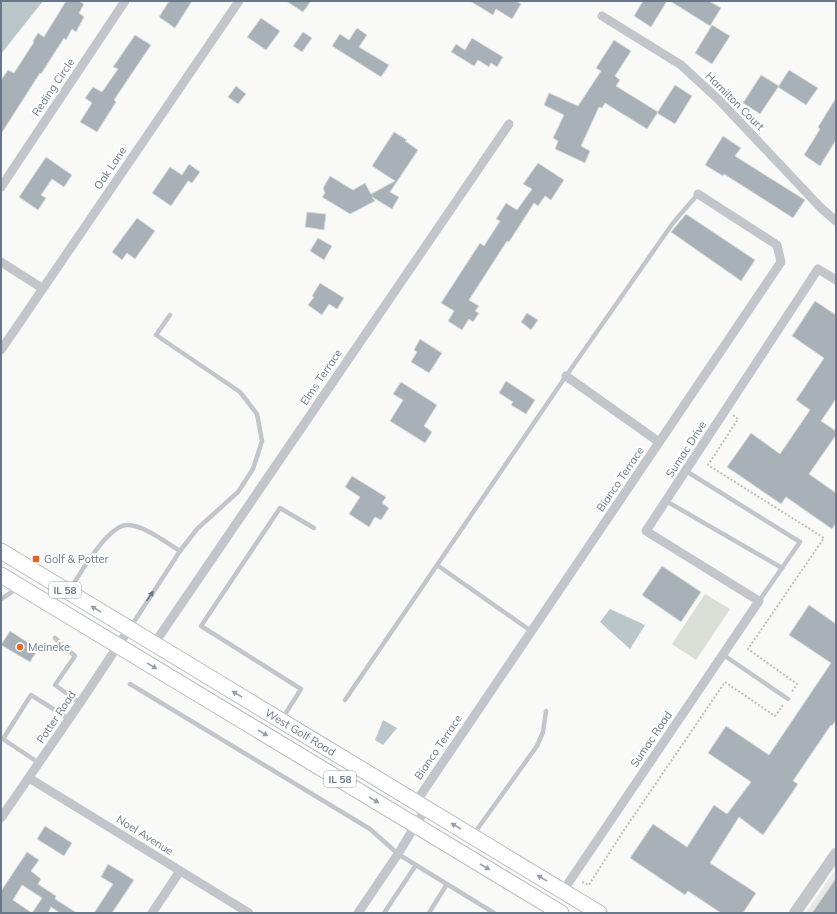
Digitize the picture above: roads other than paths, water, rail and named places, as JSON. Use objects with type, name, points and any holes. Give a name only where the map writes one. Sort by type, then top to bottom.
[{"type":"main road","name":"West Golf Road","points":[[1,552],[600,913]]},
{"type":"main road","name":"West Golf Road","points":[[1,575],[559,913]]},
{"type":"street","name":"Reding Circle","points":[[1,187],[125,1]]},
{"type":"street","name":"Oak Lane","points":[[1,350],[239,1]]},
{"type":"street","name":"Hamilton Court","points":[[602,16],[682,65],[720,100],[821,208],[836,221]]},
{"type":"street","name":"Elms Terrace","points":[[154,644],[509,124]]},
{"type":"street","name":"Bianco Terrace","points":[[415,826],[421,805],[531,631],[781,262],[777,245],[698,194]]},
{"type":"street","points":[[1,262],[42,288]]},
{"type":"street","name":"Sumac Drive","points":[[758,601],[646,531],[818,269],[836,280]]},
{"type":"street","points":[[566,376],[659,442]]},
{"type":"street","name":"Sumac Road","points":[[563,891],[758,601]]},
{"type":"street","name":"Potter Road","points":[[1,818],[129,629]]},
{"type":"street","name":"Noel Avenue","points":[[29,778],[249,913]]},
{"type":"street","points":[[358,913],[415,826]]},
{"type":"street","points":[[795,913],[836,854]]},
{"type":"street","points":[[152,913],[180,871]]},
{"type":"lane","points":[[345,700],[672,223],[698,194]]},
{"type":"lane","points":[[129,629],[180,551],[197,529],[238,492],[252,469],[262,441],[257,414],[240,392],[156,335],[170,315]]},
{"type":"lane","points":[[686,471],[800,542],[758,601]]},
{"type":"lane","points":[[666,501],[782,568]]},
{"type":"lane","points":[[281,721],[301,689],[202,626],[280,508],[314,528]]},
{"type":"lane","points":[[68,592],[106,537],[118,526],[129,524],[151,532],[180,551]]},
{"type":"lane","points":[[437,565],[531,631]]},
{"type":"lane","points":[[1,598],[20,586]]},
{"type":"lane","points":[[55,638],[75,656],[55,685],[80,703]]},
{"type":"lane","points":[[722,654],[788,699]]},
{"type":"lane","points":[[130,684],[370,829],[398,854],[494,913]]},
{"type":"lane","points":[[39,763],[3,739],[31,695],[69,719]]},
{"type":"lane","points":[[472,836],[537,746],[543,732],[546,712]]},
{"type":"lane","points":[[384,913],[416,865]]},
{"type":"lane","points":[[429,913],[447,884]]},
{"type":"place","name":"Golf & Potter","points":[[36,559]]},
{"type":"place","name":"Meineke","points":[[20,647]]}]
